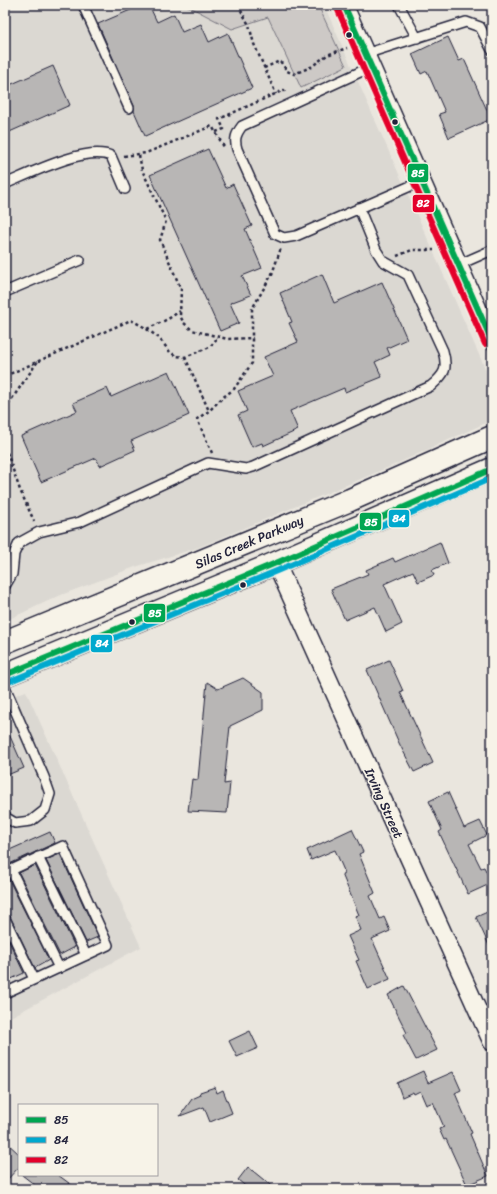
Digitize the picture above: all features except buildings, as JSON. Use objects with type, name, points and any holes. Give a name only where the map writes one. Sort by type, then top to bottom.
[{"type":"main road","name":"Silas Creek Parkway","points":[[5,642],[350,500],[492,437]]},
{"type":"main road","points":[[5,675],[276,563],[492,469]]},
{"type":"street","points":[[344,5],[492,341]]},
{"type":"street","name":"Irving Street","points":[[276,563],[492,1042]]},
{"type":"lane","points":[[83,5],[129,108]]},
{"type":"lane","points":[[399,5],[417,38]]},
{"type":"lane","points":[[422,181],[296,236],[284,238],[275,234],[237,149],[235,140],[237,133],[242,126],[366,55],[466,22],[480,27],[492,50]]},
{"type":"lane","points":[[5,184],[59,162],[97,153],[110,156],[125,189]]},
{"type":"lane","points":[[5,586],[12,574],[14,554],[19,543],[39,532],[80,522],[208,463],[246,469],[253,467],[431,386],[440,378],[446,369],[446,363],[411,282],[404,272],[387,263],[376,250],[359,208]]},
{"type":"lane","points":[[458,265],[492,250]]},
{"type":"lane","points":[[5,292],[80,260]]},
{"type":"lane","points":[[5,687],[50,794],[45,810],[31,821],[14,823],[5,817]]},
{"type":"lane","points":[[6,990],[59,968],[108,945],[63,846],[8,872],[59,968]]},
{"type":"lane","points":[[38,857],[86,955]]},
{"type":"lane","points":[[5,919],[34,979]]},
{"type":"path","points":[[238,5],[250,25],[254,44],[276,94]]},
{"type":"path","points":[[264,68],[280,62],[287,71],[294,74],[311,67],[328,55],[366,55]]},
{"type":"path","points":[[216,132],[224,129],[220,119],[284,90]]},
{"type":"path","points":[[110,156],[139,155],[212,126],[223,147],[235,140]]},
{"type":"path","points":[[139,155],[142,170],[166,221],[160,240],[181,289],[180,316],[184,323],[192,330],[227,339],[253,338]]},
{"type":"path","points":[[217,464],[197,419],[209,412],[222,398],[234,389],[252,363],[252,308],[272,274],[284,238]]},
{"type":"path","points":[[387,263],[400,253],[412,250],[434,250]]},
{"type":"path","points":[[147,329],[168,319],[180,311]]},
{"type":"path","points":[[5,376],[130,320],[147,329],[159,338],[170,352],[176,356],[185,357],[210,347],[218,336]]},
{"type":"path","points":[[185,357],[209,412]]},
{"type":"path","points":[[5,409],[38,360]]},
{"type":"path","points":[[5,447],[20,490],[39,532]]},
{"type":"shaded area","points":[[5,5],[324,5],[492,384],[492,420],[394,465],[197,548],[135,567],[61,595],[5,621]]},
{"type":"shaded area","points":[[186,5],[318,5],[346,66],[301,88],[268,17],[232,29]]},
{"type":"shaded area","points":[[26,691],[141,947],[5,1020],[5,699]]},
{"type":"transit line","name":"85","points":[[344,5],[492,341]]},
{"type":"transit line","name":"82","points":[[337,8],[485,344]]},
{"type":"transit line","name":"85","points":[[5,675],[276,563],[492,469]]},
{"type":"transit line","name":"84","points":[[8,682],[279,570],[492,478]]}]
